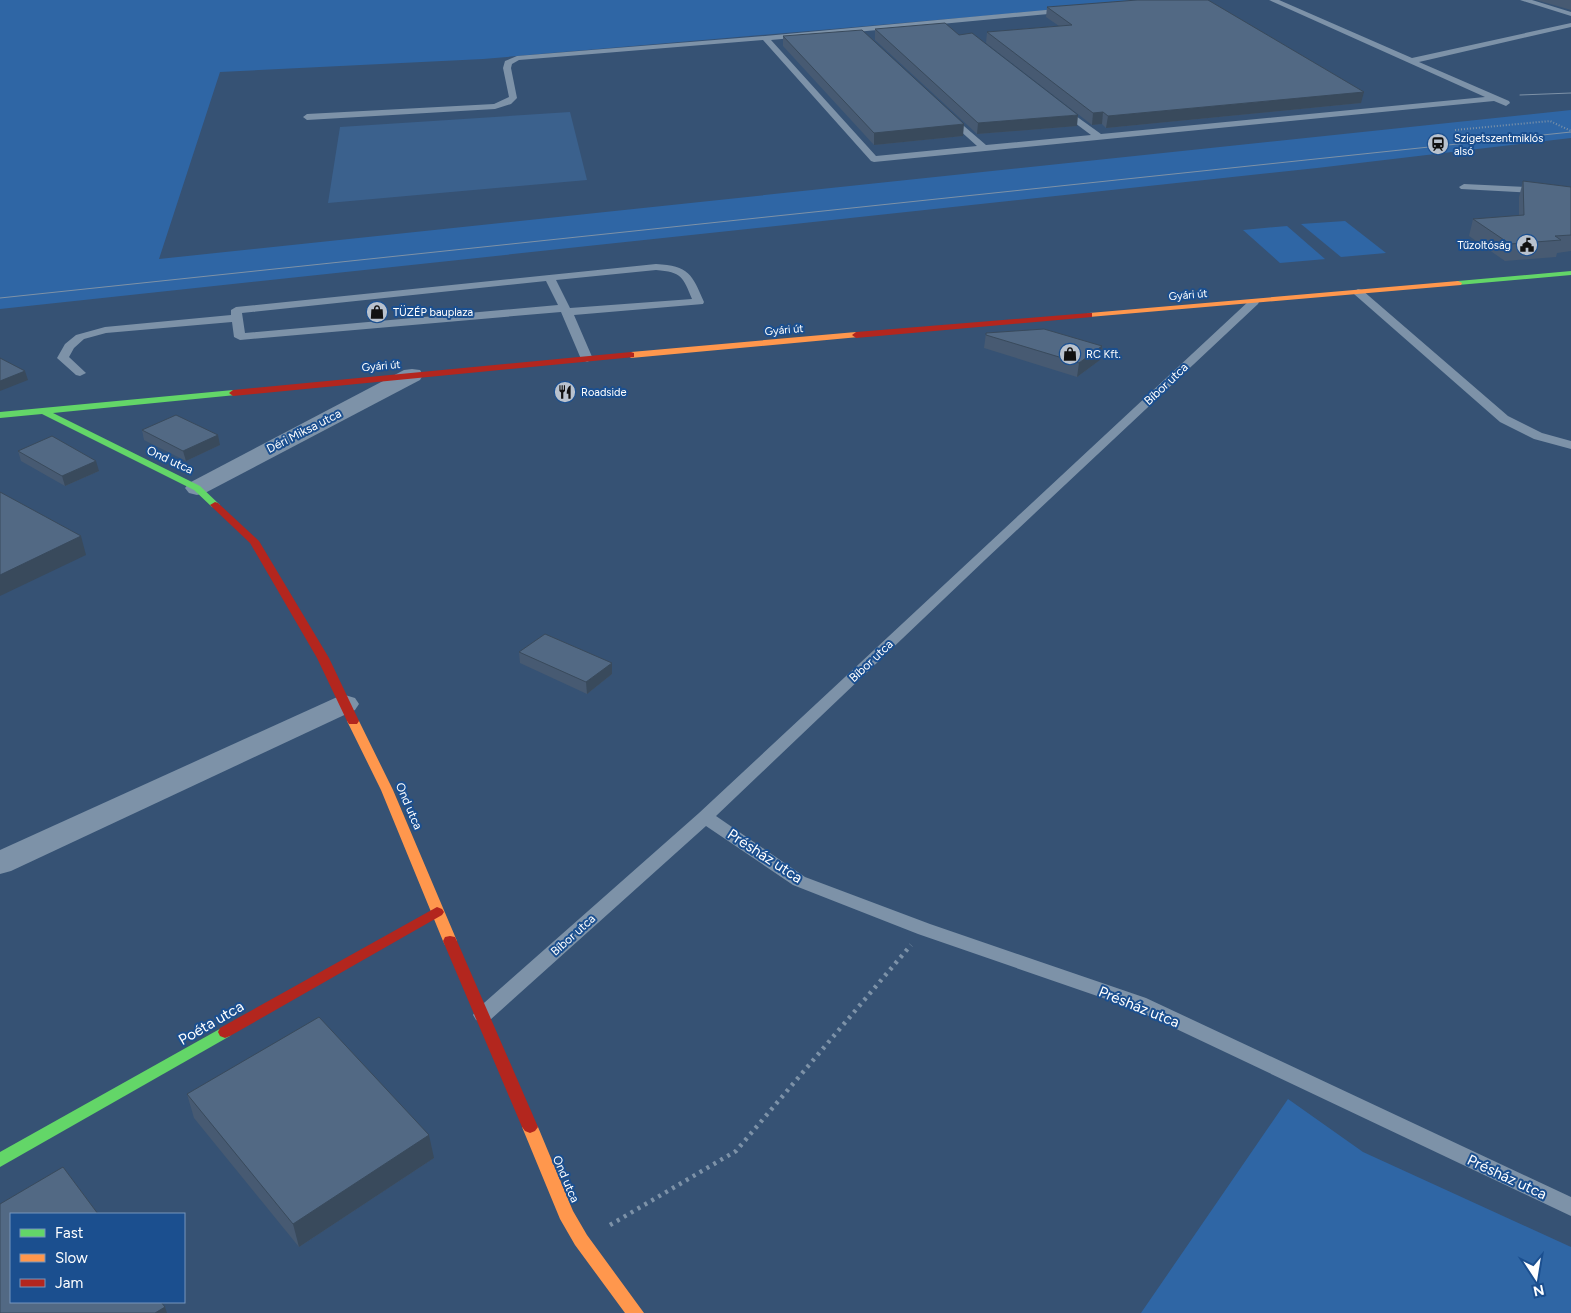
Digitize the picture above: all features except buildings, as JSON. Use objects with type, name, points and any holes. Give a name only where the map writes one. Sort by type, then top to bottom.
[{"type":"street","name":"Gyári út","points":[[0,415],[412,375],[1571,273]]},
{"type":"street","name":"Déri Miksa utca","points":[[197,488],[412,375]]},
{"type":"street","name":"Ond utca","points":[[41,410],[197,488],[254,541],[324,658],[387,790],[566,1214],[581,1240],[635,1313]]},
{"type":"street","points":[[0,863],[345,704]]},
{"type":"street","name":"Poéta utca","points":[[0,1160],[437,912]]},
{"type":"lane","points":[[1273,0],[1506,103]]},
{"type":"lane","points":[[1524,0],[1571,14]]},
{"type":"lane","points":[[307,117],[495,106],[508,102],[513,98],[507,68],[508,63],[516,58],[857,30],[958,24],[1073,10]]},
{"type":"lane","points":[[1411,61],[1571,25]]},
{"type":"lane","points":[[857,30],[864,36]]},
{"type":"lane","points":[[765,38],[874,159],[1496,98]]},
{"type":"lane","points":[[1053,102],[1099,137]]},
{"type":"lane","points":[[942,109],[984,148]]},
{"type":"lane","points":[[1464,187],[1571,192]]},
{"type":"lane","points":[[656,267],[676,268],[686,274],[699,302],[566,310],[240,337],[236,310],[549,277],[656,267]]},
{"type":"lane","points":[[549,277],[566,310],[587,360]]},
{"type":"lane","points":[[1358,292],[1504,419],[1538,436],[1571,445]]},
{"type":"lane","name":"Bíbor utca","points":[[483,1015],[705,817],[980,556],[1254,302]]},
{"type":"lane","points":[[80,373],[63,358],[68,346],[80,337],[105,330],[238,318]]},
{"type":"lane","name":"Présház utca","points":[[705,817],[799,881],[924,929],[1139,1003],[1571,1207]]},
{"type":"path","points":[[1455,130],[1550,121],[1571,131]]},
{"type":"path","points":[[581,1240],[620,1220],[736,1151],[924,929]]},
{"type":"shaded area","points":[[0,0],[1168,0],[483,59],[220,72],[159,259],[1571,110],[1571,138],[1317,168],[0,309]]},
{"type":"shaded area","points":[[570,112],[587,180],[328,203],[340,127]]},
{"type":"shaded area","points":[[1345,221],[1386,253],[1341,257],[1301,224]]},
{"type":"shaded area","points":[[1287,226],[1326,259],[1280,263],[1243,230]]},
{"type":"shaded area","points":[[1288,1099],[1363,1152],[1571,1247],[1571,1313],[1141,1313]]},
{"type":"tram line","points":[[1520,95],[1571,93]]},
{"type":"tram line","points":[[0,298],[1571,132]]},
{"type":"traffic: fast","points":[[1458,283],[1571,273]]},
{"type":"traffic: fast","points":[[0,415],[233,393]]},
{"type":"traffic: fast","points":[[41,410],[197,488],[215,505]]},
{"type":"traffic: fast","points":[[0,1160],[225,1032]]},
{"type":"traffic: slow","points":[[1089,315],[1458,283]]},
{"type":"traffic: slow","points":[[631,355],[856,335]]},
{"type":"traffic: slow","points":[[353,721],[387,790],[450,941]]},
{"type":"traffic: slow","points":[[530,1127],[566,1214],[581,1240],[635,1313]]},
{"type":"traffic: jam","points":[[856,335],[1089,315]]},
{"type":"traffic: jam","points":[[233,393],[631,355]]},
{"type":"traffic: jam","points":[[215,505],[254,541],[323,658],[353,721]]},
{"type":"traffic: jam","points":[[225,1032],[437,912]]},
{"type":"traffic: jam","points":[[450,941],[530,1127]]},
{"type":"place","name":"Szigetszentmiklós alsó","points":[[1438,144]]},
{"type":"place","name":"Tűzoltóság","points":[[1527,245]]},
{"type":"place","name":"TÜZÉP bauplaza","points":[[377,312]]},
{"type":"place","name":"RC Kft.","points":[[1070,354]]},
{"type":"place","name":"Roadside","points":[[565,392]]}]
